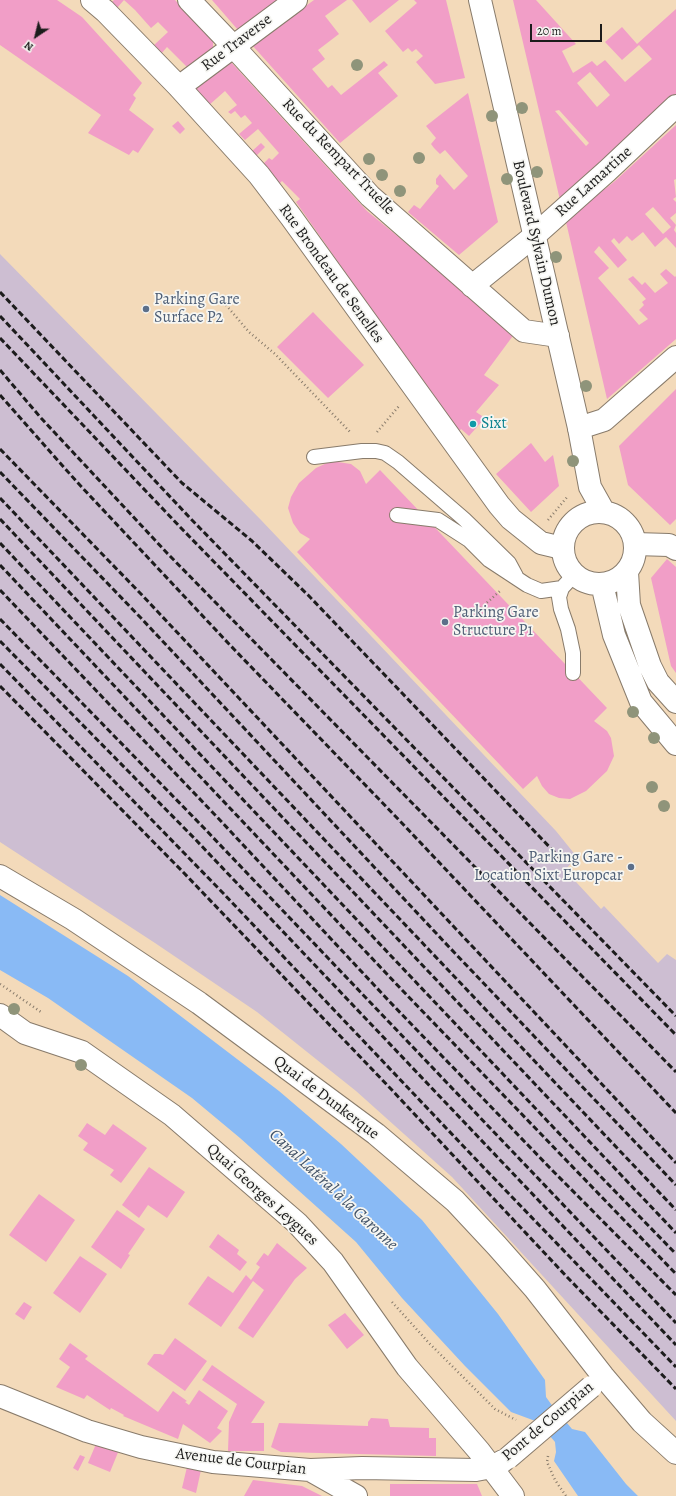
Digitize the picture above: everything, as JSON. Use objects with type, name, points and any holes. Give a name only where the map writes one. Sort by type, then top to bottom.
[{"type":"street","name":"Rue Brondeau de Senelles","points":[[92,0],[105,11],[179,87],[258,175],[286,211],[499,505],[511,519],[541,543],[562,548]]},
{"type":"street","name":"Rue du Rempart Truelle","points":[[189,0],[370,196],[524,330],[558,336]]},
{"type":"street","name":"Rue Traverse","points":[[179,87],[296,0]]},
{"type":"street","name":"Boulevard Sylvain Dumon","points":[[480,0],[579,428],[594,514]]},
{"type":"street","name":"Rue Lamartine","points":[[472,286],[534,236],[607,171],[676,106]]},
{"type":"street","points":[[579,428],[604,420],[676,357]]},
{"type":"street","points":[[594,514],[614,515],[623,521],[631,531],[635,544],[634,559],[626,572],[620,578],[602,584],[592,584],[582,581],[568,581],[568,567],[562,548],[564,536],[570,526],[594,514]]},
{"type":"street","points":[[635,544],[674,543]]},
{"type":"street","points":[[626,572],[629,605],[650,666],[658,682],[676,702]]},
{"type":"street","points":[[602,584],[614,635],[641,702],[676,744]]},
{"type":"street","name":"Quai de Dunkerque","points":[[0,876],[73,919],[199,1003],[376,1134],[455,1201],[535,1289],[597,1382],[676,1453]]},
{"type":"street","name":"Quai Georges Leygues","points":[[0,1015],[25,1033],[82,1052],[166,1110],[297,1223],[333,1262],[407,1366],[500,1463],[513,1496]]},
{"type":"street","name":"Pont de Courpian","points":[[500,1463],[597,1382]]},
{"type":"street","name":"Avenue de Courpian","points":[[0,1396],[74,1426],[172,1454],[213,1462],[310,1470],[362,1468],[476,1470],[500,1463]]},
{"type":"street","points":[[362,1468],[363,1478],[370,1496]]},
{"type":"street","points":[[310,1470],[356,1496]]},
{"type":"lane","points":[[314,457],[362,451],[376,451],[385,453],[398,462],[464,519],[509,563],[516,576]]},
{"type":"lane","points":[[397,515],[438,520],[469,540],[489,560],[516,576],[527,585],[541,591],[568,581]]},
{"type":"lane","points":[[568,581],[559,597],[573,653],[573,673]]},
{"type":"path","points":[[226,305],[249,332],[275,354],[353,435]]},
{"type":"path","points":[[374,436],[397,407],[417,392]]},
{"type":"path","points":[[546,525],[558,507],[569,495]]},
{"type":"path","points":[[388,1298],[429,1343],[495,1409],[506,1417],[523,1422]]},
{"type":"path","points":[[548,1452],[547,1462],[555,1480],[566,1496]]},
{"type":"shaded area","points":[[0,254],[261,520],[556,831],[577,857],[565,870],[601,909],[604,906],[658,963],[667,954],[676,960],[676,1421],[452,1177],[356,1091],[257,1012],[155,943],[0,842]]},
{"type":"water","name":"Canal Latéral à la Garonne","points":[[0,895],[128,976],[279,1091],[341,1144],[422,1220],[498,1314],[545,1380],[546,1397],[551,1404],[572,1429],[585,1432],[626,1484],[638,1496],[578,1496],[554,1461],[556,1452],[555,1442],[538,1422],[511,1412],[465,1366],[402,1298],[356,1242],[240,1138],[192,1098],[48,998],[0,970]]},
{"type":"building","points":[[0,0],[57,0],[82,17],[142,83],[133,95],[136,98],[129,110],[154,129],[138,153],[133,150],[129,155],[88,133],[101,115],[0,45]]},
{"type":"building","points":[[114,0],[124,0],[117,8],[112,2]]},
{"type":"building","points":[[124,0],[175,0],[213,39],[213,49],[188,68],[167,47],[161,54],[153,46],[168,32],[158,22],[151,28]]},
{"type":"building","points":[[212,0],[279,0],[238,30]]},
{"type":"building","points":[[314,0],[347,0],[325,16],[339,34],[318,50],[325,59],[312,69],[328,88],[332,85],[341,95],[384,61],[388,65],[378,73],[398,96],[340,143],[252,45]]},
{"type":"building","points":[[352,0],[399,0],[370,23]]},
{"type":"building","points":[[414,0],[446,0],[465,78],[435,84],[416,62],[423,56],[416,49],[412,52],[408,48],[403,52],[385,31],[417,3]]},
{"type":"building","points":[[513,0],[536,0],[576,44],[562,51],[573,73],[592,61],[597,66],[605,60],[625,82],[652,59],[639,45],[622,60],[605,42],[622,27],[637,44],[676,9],[676,99],[560,200]],"holes":[[[590,72],[610,95],[597,107],[577,83]],[[559,110],[589,143],[586,146],[555,111]]]},
{"type":"building","points":[[230,61],[367,211],[515,333],[484,375],[499,385],[476,412],[485,418],[469,436],[461,429],[459,432],[420,379],[296,202],[300,199],[282,181],[279,184],[262,165],[269,158],[272,160],[279,153],[258,129],[245,140],[239,134],[252,123],[245,115],[241,118],[235,111],[231,114],[228,112],[237,105],[225,91],[208,106],[192,89]]},
{"type":"building","points":[[468,93],[498,222],[459,255],[408,212],[414,205],[420,209],[439,186],[436,184],[436,179],[440,174],[454,190],[468,176],[445,150],[440,154],[434,148],[431,144],[436,138],[426,126]]},
{"type":"building","points":[[178,121],[185,129],[180,134],[172,126]]},
{"type":"building","points":[[676,125],[676,179],[674,180],[676,197],[673,199],[676,202],[676,213],[670,218],[676,225],[674,230],[676,233],[676,248],[666,237],[655,247],[643,232],[632,241],[627,236],[619,244],[614,238],[611,241],[627,260],[618,268],[599,246],[594,252],[609,268],[598,278],[639,325],[648,319],[639,310],[644,305],[642,302],[646,299],[628,279],[633,276],[642,285],[645,282],[655,293],[668,283],[660,274],[666,269],[675,277],[676,276],[676,339],[607,399],[566,222],[604,187],[605,189]],"holes":[[[653,207],[671,227],[663,234],[645,214]]]},
{"type":"building","points":[[261,143],[265,147],[255,157],[251,152]]},
{"type":"building","points":[[313,312],[364,365],[328,398],[277,347]]},
{"type":"building","points":[[676,389],[676,519],[670,525],[628,485],[619,446]]},
{"type":"building","points":[[531,443],[545,462],[553,455],[559,486],[531,512],[496,474]]},
{"type":"building","name":"Parking Gare Structure P1","points":[[331,461],[351,464],[360,471],[366,484],[380,470],[607,708],[594,721],[607,731],[611,738],[614,756],[607,771],[586,791],[570,799],[559,798],[549,794],[542,786],[537,776],[523,789],[297,552],[310,539],[300,533],[293,523],[288,508],[291,497],[299,483],[316,468]]},
{"type":"building","points":[[667,559],[676,567],[676,673],[671,666],[651,578]]},
{"type":"building","points":[[87,1123],[105,1135],[113,1124],[147,1148],[121,1183],[110,1175],[114,1170],[83,1150],[88,1143],[78,1136]]},
{"type":"building","points":[[149,1167],[185,1192],[167,1218],[148,1205],[139,1218],[122,1205]]},
{"type":"building","points":[[39,1194],[75,1220],[46,1262],[9,1235]]},
{"type":"building","points":[[117,1210],[145,1229],[128,1254],[130,1255],[121,1269],[91,1247]]},
{"type":"building","points":[[218,1234],[239,1250],[237,1254],[247,1262],[240,1271],[209,1247]]},
{"type":"building","points":[[277,1243],[307,1268],[295,1279],[253,1338],[238,1328],[264,1290],[253,1281],[221,1327],[188,1304],[208,1276],[233,1293],[246,1275],[251,1280],[260,1267],[256,1264],[264,1253],[268,1256]]},
{"type":"building","points":[[80,1256],[107,1274],[80,1313],[53,1293]]},
{"type":"building","points":[[24,1302],[32,1307],[24,1320],[15,1314]]},
{"type":"building","points":[[345,1313],[364,1335],[347,1349],[328,1325]]},
{"type":"building","points":[[175,1338],[207,1361],[185,1391],[147,1364],[154,1354],[163,1355]]},
{"type":"building","points":[[70,1343],[88,1356],[85,1359],[158,1412],[173,1391],[187,1401],[185,1402],[189,1405],[199,1390],[228,1411],[217,1428],[222,1431],[210,1443],[183,1424],[178,1439],[123,1416],[124,1415],[111,1408],[110,1410],[87,1395],[84,1399],[56,1387],[70,1367],[59,1359]]},
{"type":"building","points":[[212,1365],[265,1402],[251,1423],[264,1423],[264,1451],[228,1451],[229,1422],[237,1404],[202,1380]]},
{"type":"building","points":[[371,1418],[388,1419],[390,1427],[429,1428],[429,1438],[436,1438],[436,1456],[281,1452],[271,1447],[279,1423],[368,1426],[368,1422]]},
{"type":"building","points":[[96,1444],[119,1450],[110,1472],[88,1463]]},
{"type":"building","points":[[80,1455],[85,1457],[78,1471],[73,1468]]},
{"type":"building","points":[[187,1467],[201,1470],[196,1493],[182,1488]]},
{"type":"building","points":[[253,1480],[302,1486],[322,1496],[244,1496]]},
{"type":"building","points":[[390,1484],[477,1484],[482,1496],[390,1496]]},
{"type":"railway","points":[[0,292],[182,483],[252,541],[309,596],[561,859]]},
{"type":"railway","points":[[0,316],[191,519],[676,1016]]},
{"type":"railway","points":[[0,338],[182,529],[676,1035]]},
{"type":"railway","points":[[0,370],[41,418],[167,553],[676,1072]]},
{"type":"railway","points":[[0,395],[77,482],[229,644],[400,821],[676,1113]]},
{"type":"railway","points":[[0,449],[142,595],[676,1163]]},
{"type":"railway","points":[[0,472],[140,617],[450,948],[676,1185]]},
{"type":"railway","points":[[0,498],[676,1210]]},
{"type":"railway","points":[[0,519],[676,1233]]},
{"type":"railway","points":[[0,543],[572,1147],[676,1254]]},
{"type":"railway","points":[[0,565],[402,990],[676,1274]]},
{"type":"railway","points":[[0,590],[218,818],[389,1001],[550,1168],[676,1295]]},
{"type":"railway","points":[[0,619],[204,828],[676,1323]]},
{"type":"railway","points":[[0,641],[195,839],[676,1345]]},
{"type":"railway","points":[[0,664],[223,893],[486,1170],[676,1367]]},
{"type":"railway","points":[[0,686],[182,871],[390,1088],[567,1277],[676,1389]]},
{"type":"place","name":"Parking Gare Surface P2","points":[[146,309]]},
{"type":"place","name":"Sixt","points":[[473,424]]},
{"type":"place","name":"Parking Gare Structure P1","points":[[445,622]]},
{"type":"place","name":"Parking Gare - Location Sixt Europcar","points":[[631,867]]}]
